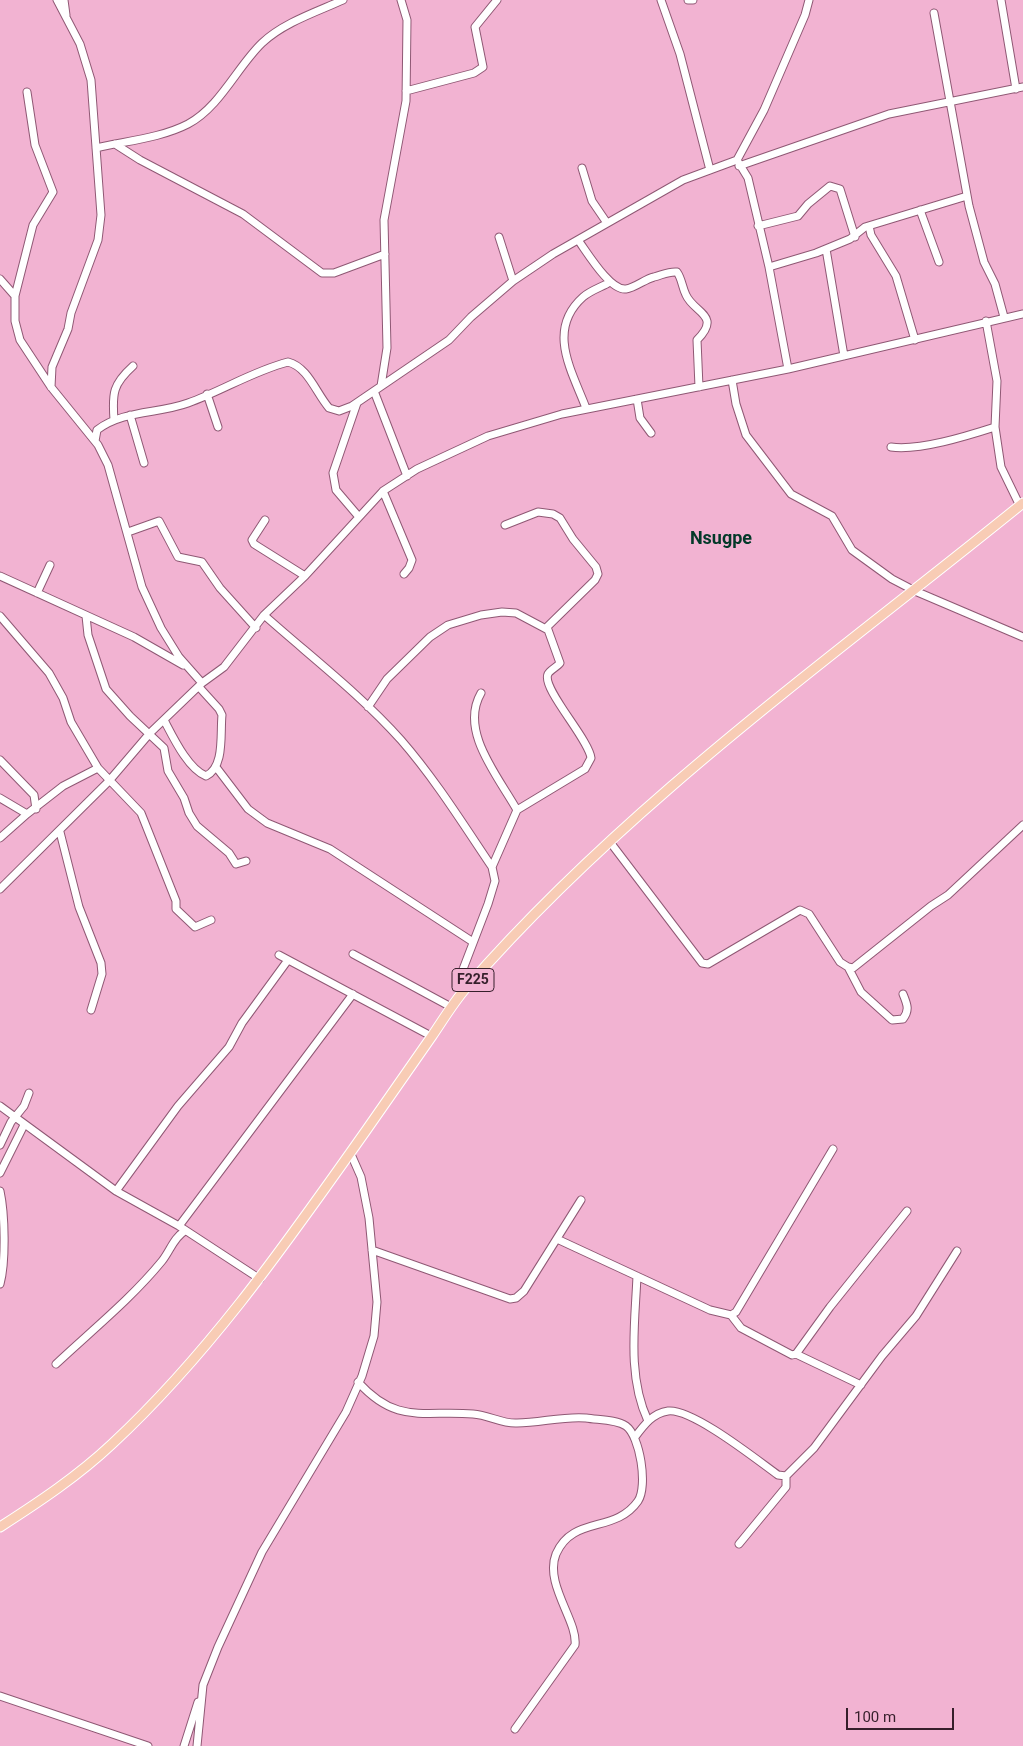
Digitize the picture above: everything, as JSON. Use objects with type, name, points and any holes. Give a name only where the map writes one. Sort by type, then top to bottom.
[{"type":"main road","name":"F225","points":[[0,1527],[47,1497],[109,1447],[169,1388],[215,1336],[260,1279],[462,992],[517,931],[610,842],[758,711],[915,591],[1022,504]]},
{"type":"street","points":[[51,387],[52,367],[68,329],[71,314],[101,228],[91,80],[80,44],[56,0]]},
{"type":"street","points":[[96,148],[172,131],[190,123],[209,106],[263,42],[282,28],[343,0]]},
{"type":"street","points":[[381,386],[387,348],[384,220],[406,91],[407,20],[401,0]]},
{"type":"street","points":[[406,91],[474,73],[483,67],[475,27],[497,0]]},
{"type":"street","points":[[661,0],[680,54],[710,170]]},
{"type":"street","points":[[738,163],[764,110],[805,15],[809,0]]},
{"type":"street","points":[[95,441],[97,430],[114,420],[187,403],[288,362],[296,364],[303,370],[329,408],[339,410],[357,402],[449,340],[471,317],[513,281],[578,240],[683,180],[889,114],[1019,88],[1001,0]]},
{"type":"street","points":[[66,1],[67,19]]},
{"type":"street","points":[[934,13],[967,196],[984,262],[995,284],[1004,317]]},
{"type":"street","points":[[26,92],[35,145],[53,192],[32,225],[15,296],[15,321],[20,340],[51,387],[95,441],[108,465],[142,587],[157,620],[179,657],[219,708],[222,715],[218,762],[213,772],[206,776],[200,774],[178,747],[164,720]]},
{"type":"street","points":[[115,144],[140,160],[244,214],[322,273],[334,273],[385,254]]},
{"type":"street","points":[[738,163],[748,178],[768,266],[788,369]]},
{"type":"street","points":[[582,168],[592,201],[607,224]]},
{"type":"street","points":[[758,226],[798,216],[808,204],[830,186],[835,186],[840,189],[855,237]]},
{"type":"street","points":[[768,266],[826,249],[855,237],[869,226],[967,196]]},
{"type":"street","points":[[920,210],[938,262]]},
{"type":"street","points":[[869,226],[871,235],[896,276],[915,340]]},
{"type":"street","points":[[499,237],[513,281]]},
{"type":"street","points":[[578,240],[610,282],[621,289],[627,289],[646,279],[677,272],[681,278],[686,295],[691,303],[704,314],[707,321],[706,329],[697,340],[699,387]]},
{"type":"street","points":[[826,249],[844,356]]},
{"type":"street","points":[[0,279],[15,296]]},
{"type":"street","points":[[586,408],[564,350],[563,334],[570,316],[582,298],[610,282]]},
{"type":"street","points":[[0,889],[60,832],[109,781],[150,733],[201,685],[224,667],[256,628],[264,615],[304,576],[383,491],[417,469],[488,436],[586,408],[788,369],[915,340],[986,321],[1023,314]]},
{"type":"street","points":[[986,321],[997,381],[995,427],[1001,466],[1022,504]]},
{"type":"street","points":[[114,420],[114,387],[120,377],[133,366]]},
{"type":"street","points":[[732,380],[736,404],[746,435],[791,494],[832,516],[852,550],[892,579],[915,591],[1023,637]]},
{"type":"street","points":[[374,391],[407,476]]},
{"type":"street","points":[[207,394],[218,427]]},
{"type":"street","points":[[636,398],[640,418],[651,433]]},
{"type":"street","points":[[357,402],[335,464],[333,482],[336,490],[359,517]]},
{"type":"street","points":[[130,415],[144,463]]},
{"type":"street","points":[[891,447],[910,448],[964,437],[995,427]]},
{"type":"street","points":[[383,491],[412,560],[410,568],[404,574]]},
{"type":"street","points":[[492,867],[517,810],[585,769],[591,758],[588,745],[550,685],[548,675],[560,663],[547,627],[595,580],[598,574],[596,567],[573,539],[560,518],[553,514],[538,512],[505,525]]},
{"type":"street","points":[[265,520],[253,536],[254,544],[304,576]]},
{"type":"street","points":[[128,532],[159,521],[178,557],[202,562],[220,588],[256,628]]},
{"type":"street","points":[[37,593],[50,565]]},
{"type":"street","points":[[0,576],[134,637],[190,669]]},
{"type":"street","points":[[368,706],[387,679],[430,637],[448,625],[481,615],[502,612],[516,613],[548,630]]},
{"type":"street","points":[[264,615],[368,706],[401,741],[426,772],[492,867],[495,881],[460,977],[459,986],[462,992]]},
{"type":"street","points":[[0,616],[49,673],[63,698],[71,722],[98,768],[140,813],[176,901],[176,909],[195,927],[211,920]]},
{"type":"street","points":[[86,616],[90,643],[106,689],[130,716],[164,748],[168,771],[179,787],[189,814],[197,826],[229,853],[236,864],[246,861]]},
{"type":"street","points":[[481,693],[474,705],[473,722],[477,740],[517,810]]},
{"type":"street","points":[[0,760],[34,795],[36,809]]},
{"type":"street","points":[[216,767],[248,809],[267,823],[330,849],[473,942]]},
{"type":"street","points":[[0,838],[27,814],[64,786],[98,768]]},
{"type":"street","points":[[0,798],[27,814]]},
{"type":"street","points":[[848,968],[857,966],[931,906],[948,895],[1023,825]]},
{"type":"street","points":[[60,832],[79,907],[102,963],[102,974],[91,1010]]},
{"type":"street","points":[[610,842],[702,963],[708,964],[800,910],[809,914],[840,962],[848,968],[861,992],[892,1020],[903,1019],[907,1014],[907,1004],[903,994]]},
{"type":"street","points":[[353,954],[451,1007]]},
{"type":"street","points":[[279,955],[432,1036]]},
{"type":"street","points":[[116,1191],[178,1106],[225,1053],[242,1023],[288,960]]},
{"type":"street","points":[[56,1364],[120,1305],[162,1261],[182,1229],[353,994]]},
{"type":"street","points":[[0,1145],[24,1106],[29,1093]]},
{"type":"street","points":[[0,1106],[116,1191],[182,1229],[260,1279]]},
{"type":"street","points":[[0,1174],[24,1125]]},
{"type":"street","points":[[732,1315],[736,1312],[833,1149]]},
{"type":"street","points":[[184,1746],[218,1647],[262,1552],[346,1412],[374,1336],[377,1302],[372,1250],[361,1177],[350,1152]]},
{"type":"street","points":[[0,1191],[4,1210],[3,1265],[0,1284]]},
{"type":"street","points":[[372,1250],[510,1299],[516,1298],[524,1290],[581,1200]]},
{"type":"street","points":[[796,1354],[830,1307],[907,1211]]},
{"type":"street","points":[[557,1238],[710,1310],[732,1315],[741,1328],[792,1355],[796,1354],[861,1385]]},
{"type":"street","points":[[739,1544],[786,1487],[786,1476],[814,1448],[916,1316],[957,1251]]},
{"type":"street","points":[[637,1276],[636,1389],[648,1421]]},
{"type":"street","points":[[358,1382],[380,1403],[394,1410],[409,1413],[476,1414],[506,1423],[581,1418],[618,1422],[625,1425],[635,1436],[644,1480],[642,1496],[637,1503],[614,1521],[574,1532],[557,1552],[554,1576],[575,1645],[515,1729]]},
{"type":"street","points":[[635,1436],[648,1421],[668,1411],[678,1412],[720,1433],[778,1475],[786,1476]]},
{"type":"street","points":[[197,1746],[204,1685]]},
{"type":"street","points":[[0,1696],[148,1746]]},
{"type":"district","name":"Nsugpe","points":[[721,539]]}]
